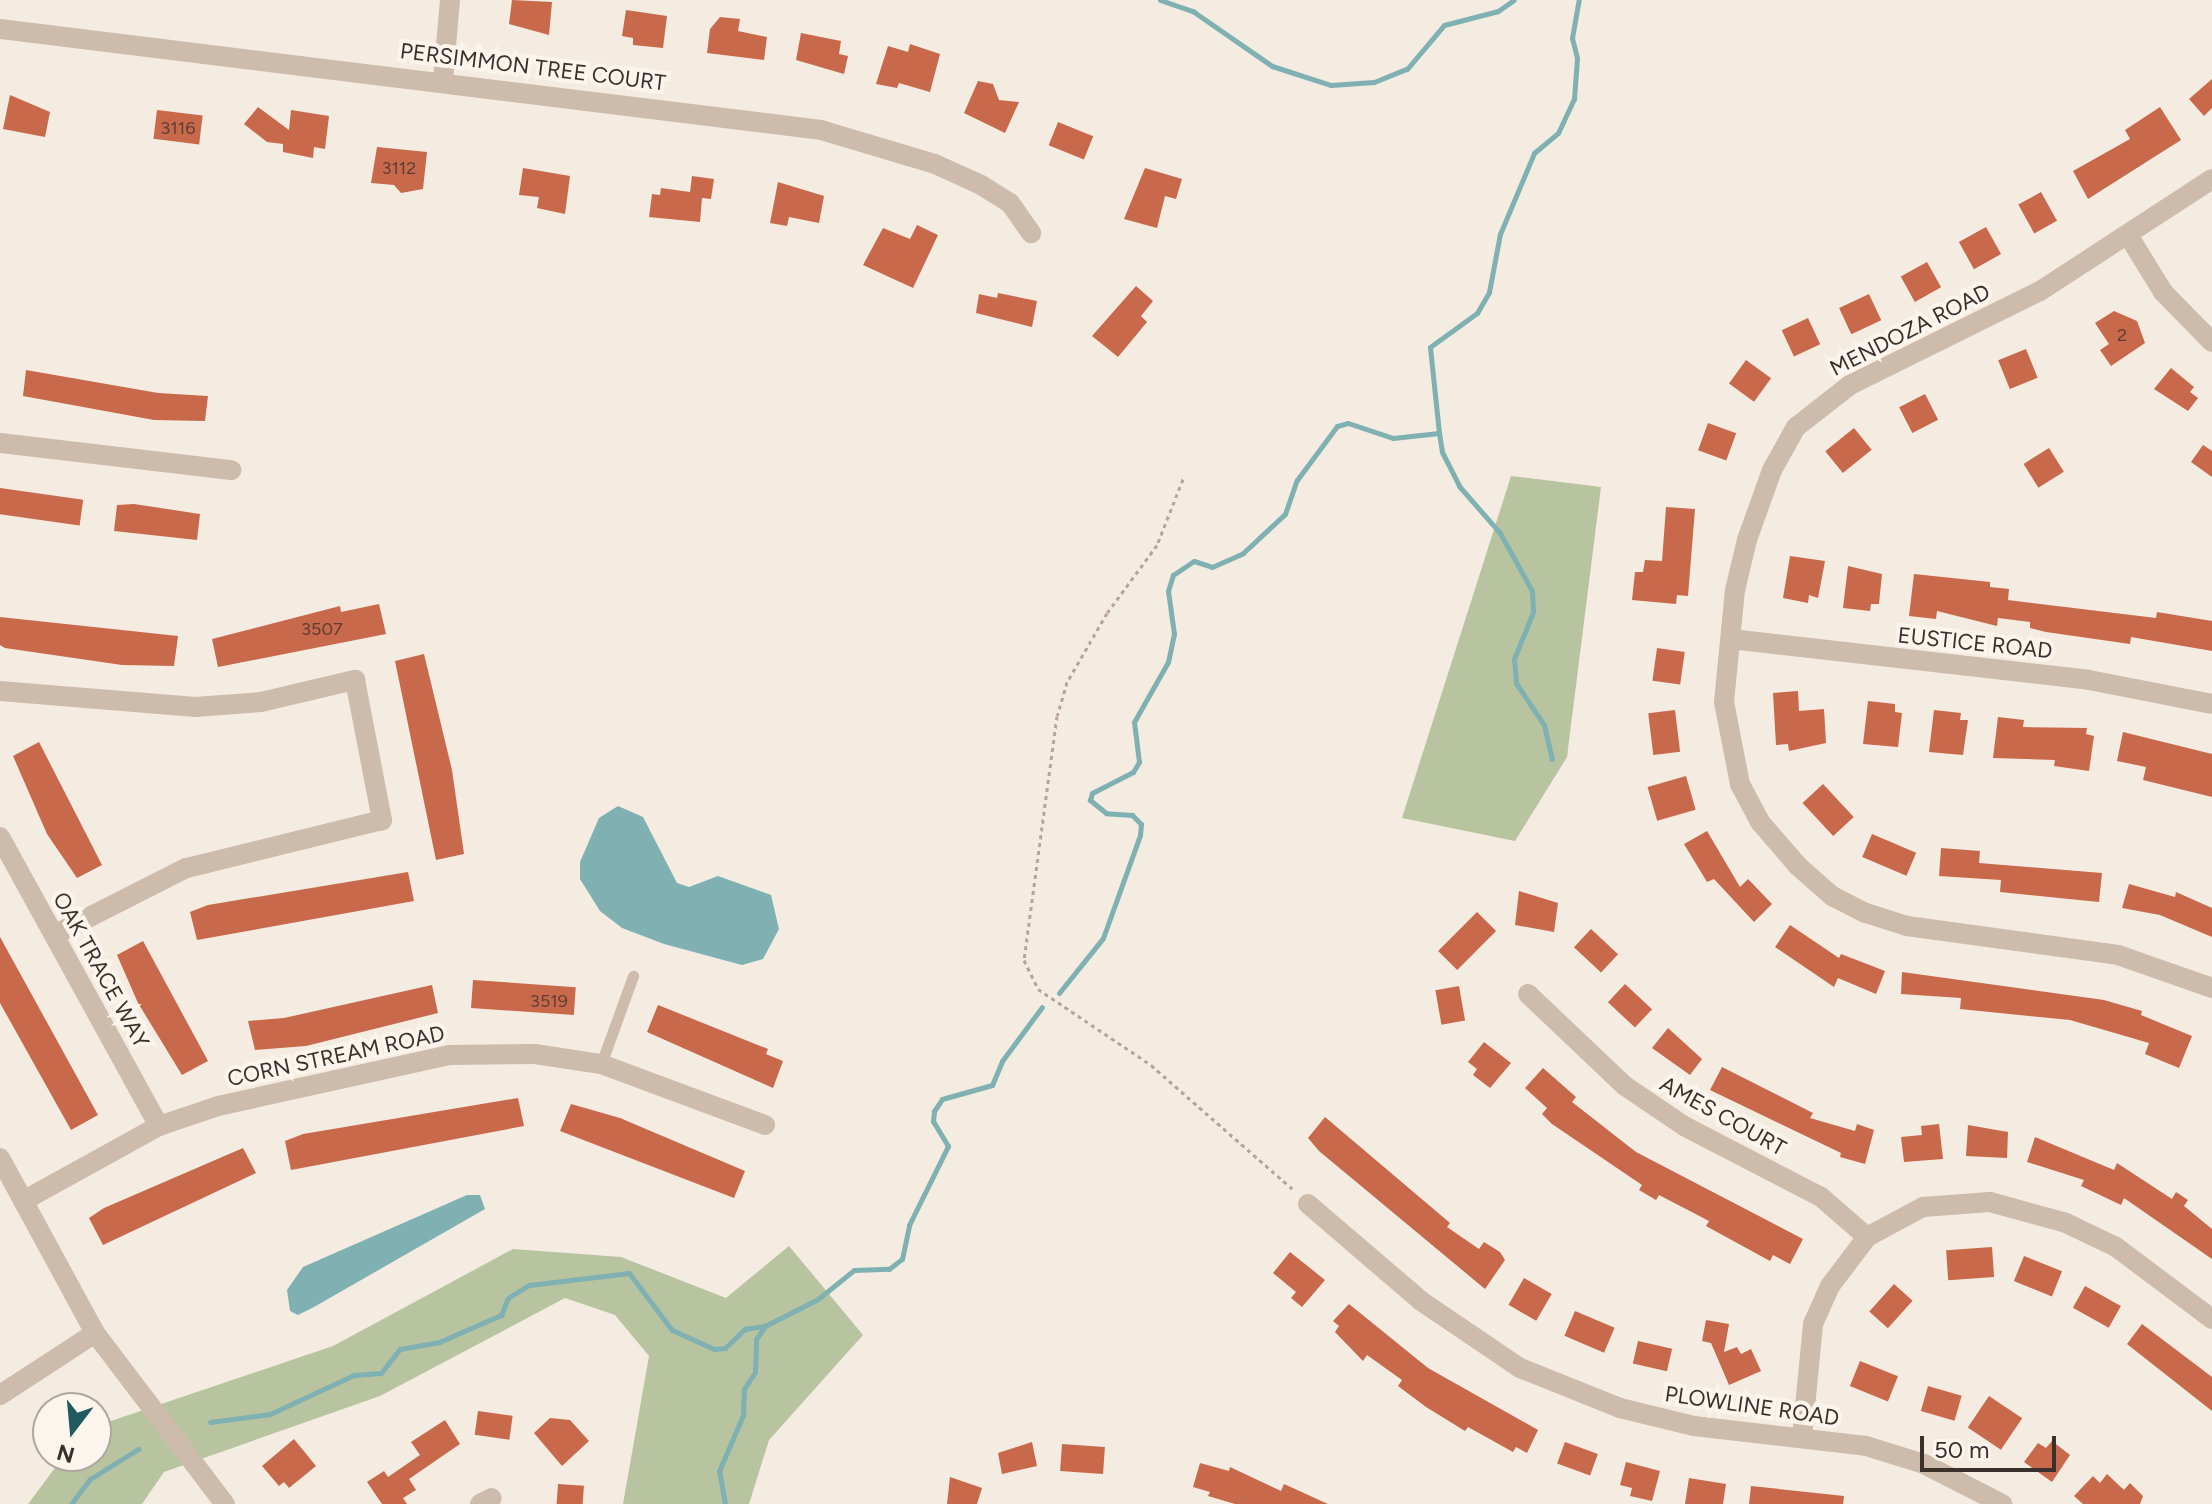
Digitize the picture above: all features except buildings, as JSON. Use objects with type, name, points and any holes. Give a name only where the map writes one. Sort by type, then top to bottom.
[{"type":"street","points":[[443,80],[450,0]]},
{"type":"street","name":"PERSIMMON TREE COURT","points":[[0,29],[443,80],[821,130],[935,164],[981,185],[1010,203],[1031,233]]},
{"type":"street","name":"MENDOZA ROAD","points":[[2212,179],[2040,291],[1850,385],[1796,427],[1772,470],[1747,540],[1724,702],[1740,784],[1760,822],[1798,866],[1832,896],[1866,913],[1907,926],[2118,955],[2212,988]]},
{"type":"street","points":[[2128,235],[2163,292],[2212,342]]},
{"type":"street","points":[[0,443],[231,470]]},
{"type":"street","name":"EUSTICE ROAD","points":[[1731,639],[2089,680],[2212,704]]},
{"type":"street","points":[[0,691],[195,707],[261,702],[355,680],[382,820],[186,868],[54,935]]},
{"type":"street","name":"OAK TRACE WAY","points":[[0,837],[159,1126]]},
{"type":"street","name":"AMES COURT","points":[[1528,994],[1625,1086],[1684,1126],[1821,1197],[1867,1237]]},
{"type":"street","name":"CORN STREAM ROAD","points":[[23,1201],[159,1126],[218,1106],[449,1055],[535,1054],[601,1064],[765,1125]]},
{"type":"street","points":[[0,1158],[95,1333],[225,1504]]},
{"type":"street","points":[[1802,1437],[1813,1324],[1830,1286],[1867,1237],[1923,1207],[1958,1202],[2006,1205],[2066,1223],[2116,1247],[2212,1319]]},
{"type":"street","name":"PLOWLINE ROAD","points":[[1308,1204],[1421,1301],[1520,1368],[1620,1408],[1694,1426],[1866,1446],[1924,1464],[2002,1504]]},
{"type":"street","points":[[0,1395],[95,1333]]},
{"type":"lane","points":[[601,1064],[633,976]]},
{"type":"path","points":[[1183,479],[1157,545],[1107,613],[1067,682],[1057,716],[1024,960],[1038,989],[1151,1065],[1308,1204]]},
{"type":"green space","points":[[1511,476],[1601,487],[1567,757],[1515,841],[1402,818]]},
{"type":"green space","points":[[789,1246],[863,1335],[769,1440],[749,1504],[623,1504],[649,1356],[615,1315],[565,1298],[380,1396],[164,1472],[142,1504],[28,1504],[52,1472],[112,1472],[112,1421],[333,1346],[513,1249],[621,1257],[726,1298]]},
{"type":"water","points":[[618,806],[643,817],[677,883],[689,887],[718,876],[771,895],[779,929],[763,959],[742,965],[664,944],[622,928],[600,911],[580,879],[580,862],[599,818]]},
{"type":"water","points":[[467,1195],[480,1195],[485,1209],[314,1307],[298,1315],[290,1311],[287,1290],[303,1267]]},
{"type":"waterway","points":[[1160,0],[1194,12],[1272,66],[1331,85],[1374,82],[1407,69],[1444,25],[1498,11],[1514,0]]},
{"type":"waterway","points":[[1059,993],[1103,938],[1140,835],[1141,824],[1132,815],[1106,813],[1090,800],[1092,793],[1133,772],[1139,762],[1134,722],[1168,662],[1174,634],[1168,591],[1173,575],[1194,561],[1212,567],[1243,553],[1285,514],[1297,480],[1337,426],[1348,423],[1393,438],[1439,433],[1430,347],[1477,313],[1489,292],[1500,234],[1534,153],[1558,133],[1574,99],[1577,58],[1572,38],[1579,0]]},
{"type":"waterway","points":[[1439,433],[1442,452],[1459,486],[1500,533],[1532,591],[1533,612],[1514,659],[1516,683],[1544,725],[1552,759]]},
{"type":"waterway","points":[[725,1504],[719,1471],[743,1415],[744,1389],[755,1372],[756,1339],[765,1326],[818,1299],[854,1270],[889,1269],[902,1259],[909,1225],[948,1146],[933,1121],[934,1111],[942,1099],[992,1085],[1002,1061],[1042,1007]]},
{"type":"waterway","points":[[210,1422],[270,1414],[354,1375],[381,1373],[400,1349],[439,1342],[501,1315],[508,1298],[529,1285],[629,1273],[672,1330],[714,1349],[725,1348],[745,1329],[765,1326]]},
{"type":"waterway","points":[[71,1504],[90,1479],[138,1449]]}]
